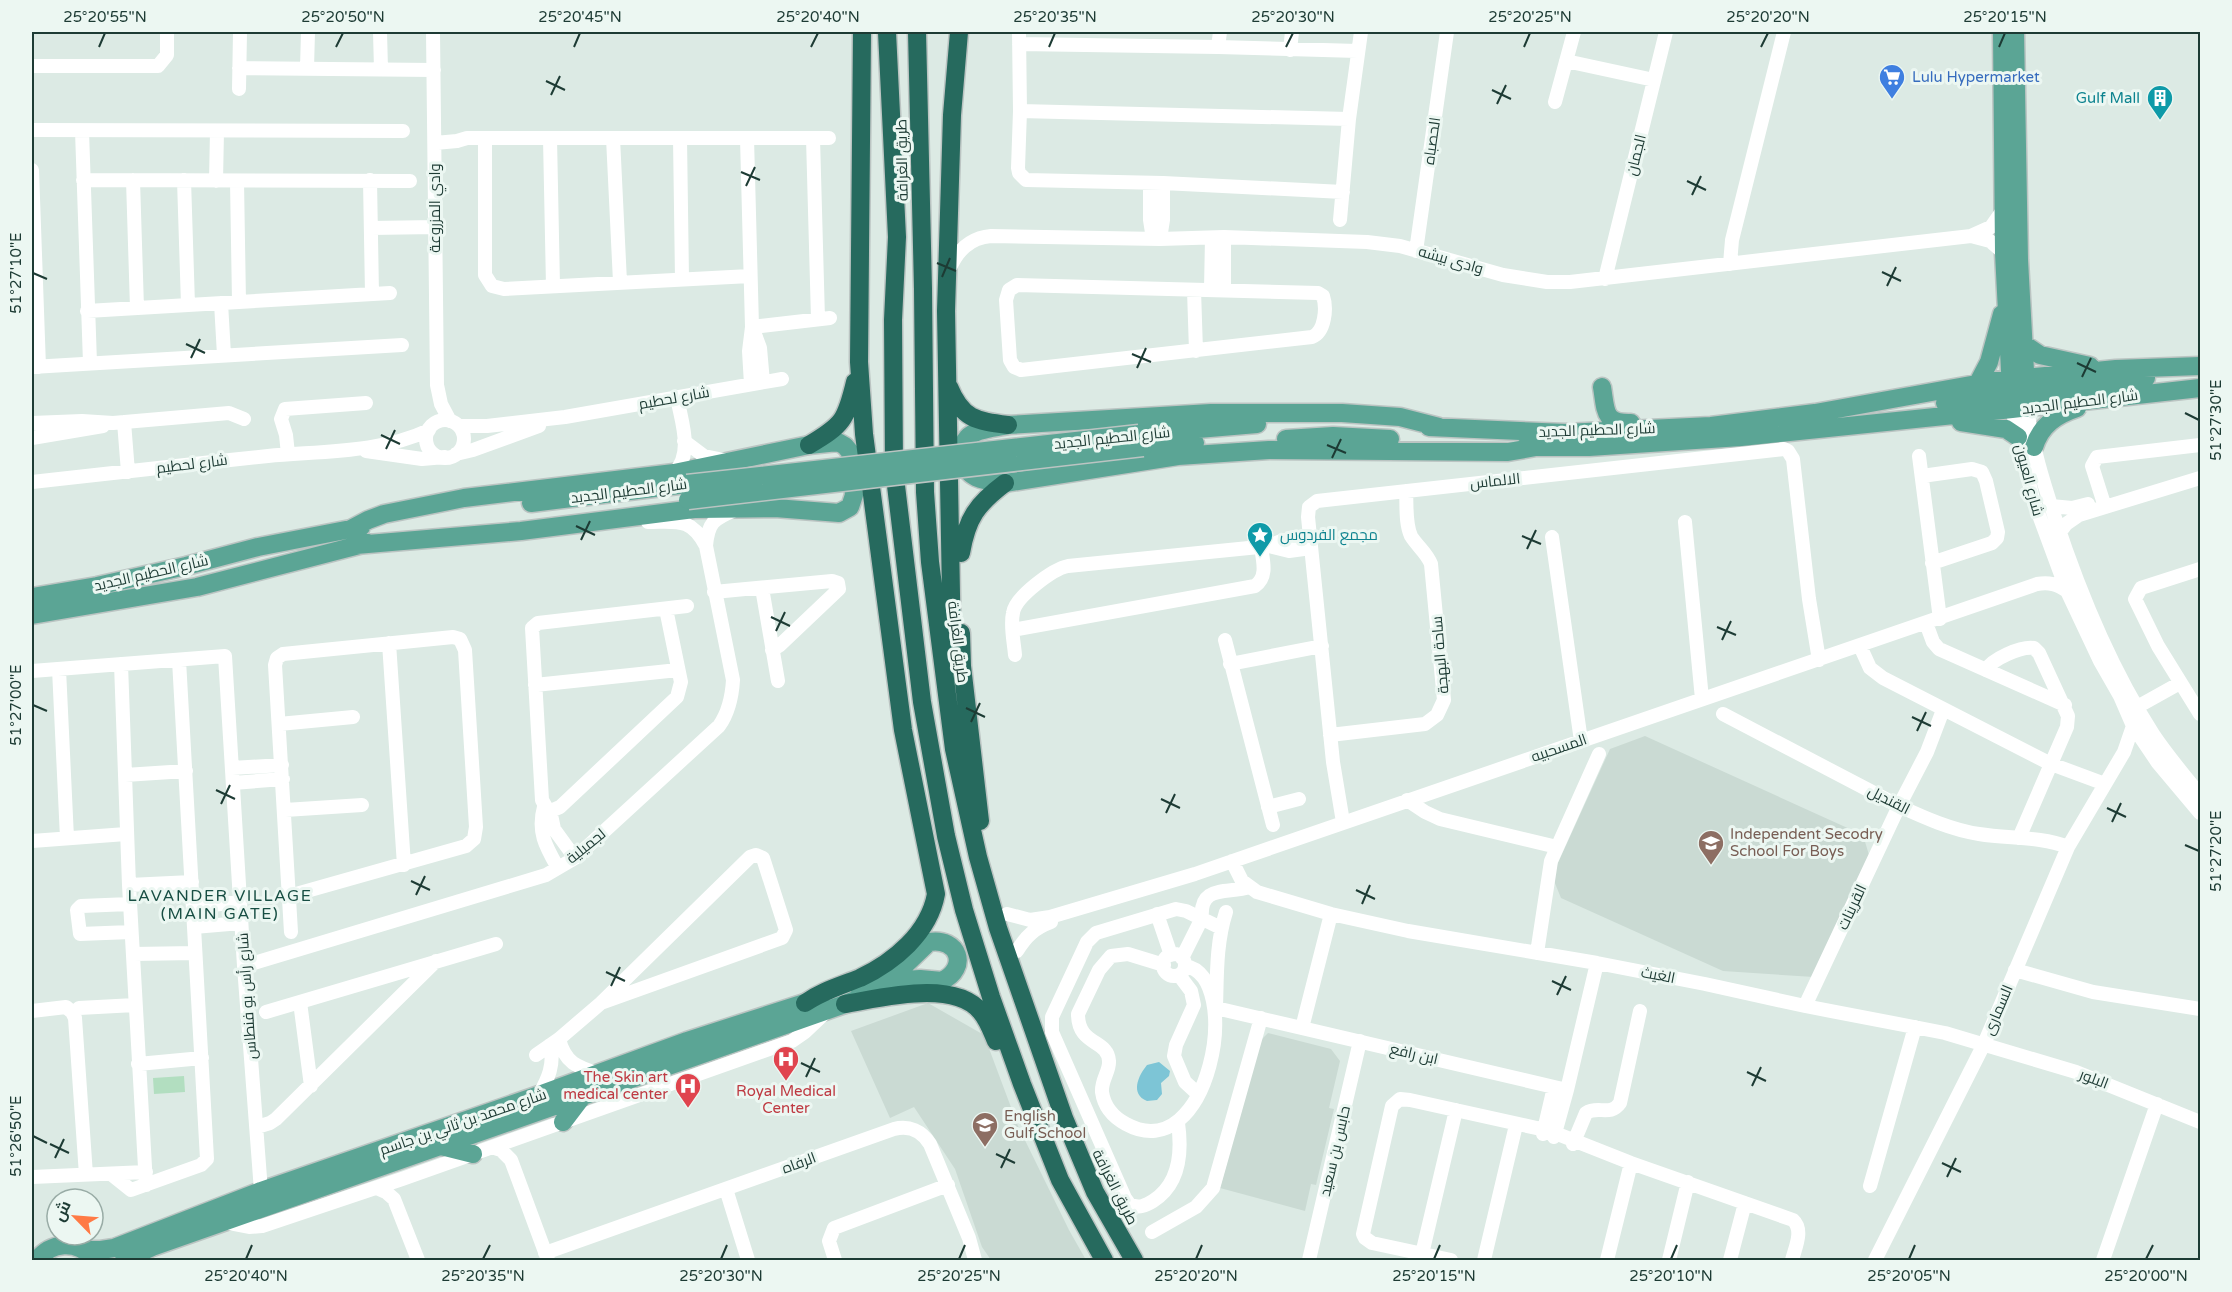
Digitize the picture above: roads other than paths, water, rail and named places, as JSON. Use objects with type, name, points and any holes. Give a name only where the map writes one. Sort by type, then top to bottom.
[{"type":"highway","name":"طريق الغرافة","points":[[917,32],[925,492],[930,562],[954,749],[981,867],[998,927],[1064,1118],[1095,1192],[1134,1260]]},
{"type":"highway","points":[[949,32],[955,62]]},
{"type":"highway","points":[[954,749],[947,411],[947,275],[955,62],[959,32]]},
{"type":"highway","points":[[805,1003],[821,992],[861,977],[889,961],[913,939],[928,920],[934,906],[935,884],[903,730],[895,678],[871,496],[859,362],[863,33]]},
{"type":"highway","name":"طريق الغرافة","points":[[887,34],[897,237],[893,320],[894,469],[922,702],[946,836],[977,953],[1022,1084],[1060,1180],[1104,1260]]},
{"type":"highway","points":[[809,445],[835,430],[845,417],[859,362]]},
{"type":"highway","points":[[947,383],[959,408],[970,417],[983,422],[1008,425]]},
{"type":"highway","points":[[947,411],[953,416],[956,425],[961,553],[962,666],[982,839],[1007,914],[1037,1029],[1039,1046]]},
{"type":"highway","points":[[961,553],[964,534],[975,510],[1005,483]]},
{"type":"highway","points":[[895,678],[946,836]]},
{"type":"highway","points":[[837,1006],[924,994],[946,993],[960,997],[981,1012],[1002,1055],[1022,1084]]},
{"type":"main road","name":"شارع العيون","points":[[2002,32],[2006,304],[2018,394]]},
{"type":"main road","name":"شارع العيون","points":[[2015,32],[2019,260],[2025,345],[2018,394]]},
{"type":"main road","points":[[1978,383],[1990,359],[2006,304]]},
{"type":"main road","points":[[2025,345],[2034,353],[2046,357],[2116,369]]},
{"type":"main road","points":[[1881,422],[1914,407],[2131,380],[2200,367]]},
{"type":"main road","name":"شارع الحطيم الجديد","points":[[1141,440],[1333,436],[1536,447],[1589,447],[1706,439],[1927,417],[2116,369],[2200,367]]},
{"type":"main road","name":"شارع الحطيم الجديد","points":[[32,597],[97,586],[258,547],[473,524],[683,486],[1141,440],[1269,423],[1565,433],[1710,426],[1815,412],[1978,383],[2018,394],[2109,398],[2200,388]]},
{"type":"main road","points":[[1602,387],[1606,410],[1614,422],[1686,420],[1710,426]]},
{"type":"main road","points":[[2034,447],[2040,433],[2052,419],[2109,398]]},
{"type":"main road","points":[[1439,427],[1400,417],[1342,413],[1211,413],[1008,425],[977,432],[968,437],[962,451],[964,463],[974,478],[1005,483],[1178,456],[1235,452],[1269,450],[1508,452],[1536,447]]},
{"type":"main road","points":[[1927,417],[2006,429],[2018,436]]},
{"type":"main road","points":[[838,442],[848,449],[855,495],[850,507],[838,513],[787,508],[694,509],[521,531],[354,537],[368,520],[384,514],[464,498],[683,486],[732,462],[809,445],[838,442]]},
{"type":"main road","name":"شارع الحطيم الجديد","points":[[32,615],[197,587],[354,537]]},
{"type":"main road","name":"شارع محمد بن ثاني بن جاسم","points":[[37,1260],[45,1252],[57,1246],[71,1245],[89,1255],[114,1248],[261,1191],[599,1074],[687,1041],[892,973],[909,964],[929,942],[945,942],[955,950],[958,964],[955,972],[942,981],[905,980],[582,1097],[152,1247],[124,1260]]},
{"type":"main road","points":[[564,1122],[582,1097]]},
{"type":"main road","points":[[441,1146],[473,1154]]},
{"type":"street","points":[[32,66],[158,66],[167,56],[167,32]]},
{"type":"street","points":[[238,89],[240,32]]},
{"type":"street","points":[[308,32],[308,69]]},
{"type":"street","points":[[380,32],[381,69]]},
{"type":"street","name":"وادي المزروعة","points":[[430,428],[437,386],[433,32]]},
{"type":"street","points":[[1218,47],[1220,32]]},
{"type":"street","points":[[1290,50],[1292,32]]},
{"type":"street","points":[[1340,220],[1349,119],[1361,32]]},
{"type":"street","name":"الحصباه","points":[[1416,250],[1447,32]]},
{"type":"street","points":[[1555,102],[1574,32]]},
{"type":"street","name":"الجمان","points":[[1605,279],[1666,32]]},
{"type":"street","points":[[1730,264],[1732,240],[1784,32]]},
{"type":"street","points":[[1343,192],[1157,183],[1026,180],[1019,173],[1018,168],[1019,38],[1358,51]]},
{"type":"street","points":[[1566,61],[1654,80]]},
{"type":"street","points":[[239,68],[434,70]]},
{"type":"street","points":[[1020,111],[1349,119]]},
{"type":"street","points":[[32,130],[403,131]]},
{"type":"street","points":[[82,131],[90,363]]},
{"type":"street","points":[[216,181],[217,131]]},
{"type":"street","points":[[435,138],[457,133],[467,138],[829,138]]},
{"type":"street","points":[[485,138],[485,268],[488,281],[498,288],[750,276]]},
{"type":"street","points":[[550,138],[553,286]]},
{"type":"street","points":[[613,138],[620,282]]},
{"type":"street","points":[[680,138],[682,279]]},
{"type":"street","points":[[747,138],[752,327],[749,351],[757,383]]},
{"type":"street","points":[[752,327],[824,318],[813,138]]},
{"type":"street","points":[[32,170],[35,367],[402,345]]},
{"type":"street","points":[[83,180],[410,181]]},
{"type":"street","points":[[134,180],[137,308]]},
{"type":"street","points":[[184,180],[188,305]]},
{"type":"street","points":[[370,180],[372,294]]},
{"type":"street","points":[[237,181],[239,302]]},
{"type":"street","points":[[1156,239],[1150,220],[1157,183]]},
{"type":"street","name":"وادى بيشه","points":[[947,275],[956,255],[965,245],[977,238],[996,235],[1367,242],[1416,250],[1525,280],[1570,282],[1971,236],[1990,227],[2003,210]]},
{"type":"street","points":[[371,232],[435,231]]},
{"type":"street","points":[[1971,236],[1990,241],[2004,253]]},
{"type":"street","points":[[1217,289],[1218,238]]},
{"type":"street","points":[[1017,285],[1217,289],[1318,292],[1325,301],[1322,328],[1312,337],[1196,351],[1017,369],[1010,360],[1006,300],[1008,290],[1017,285]]},
{"type":"street","points":[[1194,290],[1196,351]]},
{"type":"street","points":[[87,311],[390,293]]},
{"type":"street","points":[[221,303],[224,355]]},
{"type":"street","name":"شارع لحطيم","points":[[455,424],[487,426],[565,417],[782,379]]},
{"type":"street","name":"وادي المزروعة","points":[[437,386],[441,404],[455,424]]},
{"type":"street","name":"شارع العيون","points":[[2018,394],[2018,436],[2032,499],[2067,591],[2133,726],[2150,752],[2200,813]]},
{"type":"street","name":"شارع العيون","points":[[2018,394],[2051,506],[2075,576],[2091,613],[2137,707],[2162,747],[2200,795]]},
{"type":"street","points":[[677,397],[684,441],[683,486]]},
{"type":"street","points":[[285,455],[286,435],[281,415],[288,408],[366,403]]},
{"type":"street","points":[[32,423],[123,422],[229,413],[244,419]]},
{"type":"street","name":"شارع لحطيم","points":[[352,449],[422,459],[451,456],[565,417]]},
{"type":"street","points":[[440,421],[455,424],[463,433],[464,441],[461,448],[451,456],[437,455],[430,450],[427,438],[430,428],[440,421]]},
{"type":"street","points":[[32,438],[123,422]]},
{"type":"street","points":[[123,422],[132,471]]},
{"type":"street","name":"شارع لحطيم","points":[[32,482],[352,449],[399,441],[430,428]]},
{"type":"street","points":[[684,441],[704,456],[732,462]]},
{"type":"street","points":[[2104,503],[2092,466],[2097,457],[2200,445]]},
{"type":"street","name":"الالماس","points":[[1344,822],[1332,762],[1308,512],[1313,503],[1317,501],[1784,449],[1793,459],[1809,599],[1819,660]]},
{"type":"street","points":[[1919,456],[1940,619]]},
{"type":"street","points":[[1922,476],[1972,469],[1982,472],[1998,532],[1997,538],[1992,543],[1932,563]]},
{"type":"street","points":[[2060,532],[2082,510],[2200,478]]},
{"type":"street","name":"ساحة البهجة","points":[[1330,735],[1425,724],[1437,715],[1444,700],[1431,564],[1428,555],[1412,537],[1408,527],[1406,491]]},
{"type":"street","points":[[2051,506],[2082,510]]},
{"type":"street","points":[[706,546],[713,522],[722,515],[741,507]]},
{"type":"street","points":[[611,519],[687,524],[700,534],[706,546]]},
{"type":"street","points":[[1685,522],[1702,699]]},
{"type":"street","points":[[1552,537],[1581,741]]},
{"type":"street","points":[[1015,655],[1012,614],[1017,603],[1050,573],[1062,568],[1265,547],[1288,550],[1311,543]]},
{"type":"street","name":"لجميلية","points":[[244,966],[546,875],[574,858],[719,726],[724,718],[732,696],[733,680],[706,546]]},
{"type":"street","points":[[1013,630],[1255,586],[1264,575],[1265,547]]},
{"type":"street","name":"المسحبيه","points":[[1017,951],[1023,940],[1038,927],[1080,910],[1195,874],[1940,619],[2037,584],[2051,571],[2056,562]]},
{"type":"street","points":[[2199,573],[2141,588],[2135,599],[2158,646],[2200,714]]},
{"type":"street","points":[[715,595],[747,592],[759,588],[836,581],[838,589],[772,650]]},
{"type":"street","points":[[2037,584],[2058,585],[2067,591]]},
{"type":"street","points":[[759,588],[778,681]]},
{"type":"street","points":[[32,624],[105,603]]},
{"type":"street","points":[[574,858],[552,825],[547,809],[531,632],[535,625],[687,606]]},
{"type":"street","points":[[547,809],[560,807],[674,701],[681,687],[666,609]]},
{"type":"street","points":[[1926,623],[1933,642],[1939,649],[2065,705]]},
{"type":"street","points":[[289,896],[466,846],[474,838],[476,833],[463,642],[453,637],[389,643],[279,656],[275,661],[291,932]]},
{"type":"street","points":[[1225,640],[1273,825]]},
{"type":"street","points":[[389,643],[404,865]]},
{"type":"street","points":[[1860,646],[1865,661],[1875,674],[2050,764],[2105,784]]},
{"type":"street","points":[[1986,670],[1990,663],[1998,658],[2026,648],[2034,648],[2039,653],[2065,705],[2068,716],[2067,727],[2019,838]]},
{"type":"street","points":[[1230,664],[1294,652],[1304,654],[1322,649]]},
{"type":"street","name":"شارع رأس بو فنطاس","points":[[179,660],[225,656],[241,923],[261,1191]]},
{"type":"street","points":[[32,671],[179,660],[207,1159],[201,1165],[146,1178],[135,1190],[128,1189],[111,1174],[32,1177]]},
{"type":"street","points":[[121,664],[126,834],[146,1178]]},
{"type":"street","points":[[59,669],[67,838]]},
{"type":"street","points":[[535,685],[678,670]]},
{"type":"street","points":[[2137,707],[2180,683]]},
{"type":"street","name":"القرينات","points":[[1805,1006],[1899,806],[1928,752],[1943,710]]},
{"type":"street","name":"القنديل","points":[[1723,714],[1928,819],[1976,833],[2047,840],[2068,847]]},
{"type":"street","points":[[279,724],[353,717]]},
{"type":"street","name":"السمارى","points":[[1875,1260],[1984,1044],[2068,847],[2120,760],[2133,726]]},
{"type":"street","points":[[2120,760],[2132,753],[2150,752]]},
{"type":"street","points":[[1537,953],[1548,875],[1557,847],[1599,754]]},
{"type":"street","points":[[232,768],[282,772]]},
{"type":"street","points":[[124,775],[186,771]]},
{"type":"street","points":[[233,783],[282,772]]},
{"type":"street","points":[[1268,807],[1299,799]]},
{"type":"street","points":[[1407,800],[1440,819],[1557,847]]},
{"type":"street","points":[[285,810],[362,805]]},
{"type":"street","points":[[547,809],[541,819],[542,837],[558,868]]},
{"type":"street","points":[[32,841],[126,834]]},
{"type":"street","points":[[536,1055],[600,1003],[750,857],[756,855],[763,858],[786,930],[782,938],[600,1003]]},
{"type":"street","points":[[1176,962],[1207,898],[1224,889],[1240,890],[1249,887],[1236,872],[1232,861]]},
{"type":"street","points":[[1195,874],[1207,898]]},
{"type":"street","points":[[129,885],[192,882]]},
{"type":"street","name":"الغيث","points":[[1249,887],[1265,895],[1331,914],[1408,931],[1705,984],[1805,1006],[1945,1032],[1984,1044]]},
{"type":"street","points":[[193,907],[240,902]]},
{"type":"street","points":[[130,904],[81,906],[77,910],[80,934],[131,932]]},
{"type":"street","points":[[1178,1123],[1179,1154],[1172,1181],[1156,1199],[1144,1206],[1134,1206],[1125,1198],[1084,1105],[1051,1027],[1052,1017],[1093,935],[1176,909],[1199,915],[1221,928]]},
{"type":"street","name":"المسحبيه","points":[[1007,914],[1035,920],[1080,910]]},
{"type":"street","points":[[1216,1008],[1202,976],[1195,969],[1176,962],[1128,954],[1117,954],[1102,963],[1081,1007],[1078,1022],[1085,1036],[1104,1048],[1107,1053],[1109,1065],[1103,1080],[1103,1099],[1114,1116],[1135,1129],[1150,1131],[1164,1129],[1178,1123],[1198,1094],[1208,1069],[1216,1036],[1217,952],[1226,912]]},
{"type":"street","points":[[1156,914],[1191,991],[1194,1005],[1174,1050],[1175,1061],[1189,1087],[1198,1094]]},
{"type":"street","points":[[1302,1028],[1331,914]]},
{"type":"street","points":[[194,927],[241,923]]},
{"type":"street","points":[[266,1012],[496,944]]},
{"type":"street","points":[[133,954],[195,952]]},
{"type":"street","points":[[256,1121],[270,1123],[285,1110],[436,961]]},
{"type":"street","points":[[1549,1133],[1597,963]]},
{"type":"street","points":[[2015,970],[2093,992],[2200,1010]]},
{"type":"street","points":[[1070,979],[1090,988]]},
{"type":"street","points":[[300,1002],[311,1086]]},
{"type":"street","points":[[79,1008],[135,1005]]},
{"type":"street","name":"شارع محمد بن ثاني بن جاسم","points":[[224,1222],[249,1227],[262,1226],[377,1188],[792,1041],[837,1006]]},
{"type":"street","points":[[32,1011],[66,1007],[75,1018],[86,1175]]},
{"type":"street","name":"ابن رافع","points":[[1216,1008],[1561,1089]]},
{"type":"street","points":[[1574,1142],[1586,1113],[1593,1109],[1608,1112],[1620,1104],[1640,1011]]},
{"type":"street","points":[[1152,1232],[1196,1207],[1213,1188],[1261,1018]]},
{"type":"street","points":[[1870,1186],[1916,1027]]},
{"type":"street","name":"حابس بن سعيد","points":[[1309,1260],[1360,1041]]},
{"type":"street","points":[[554,1042],[570,1061],[583,1069],[599,1074]]},
{"type":"street","points":[[539,1095],[552,1066],[554,1042]]},
{"type":"street","name":"البلور","points":[[1984,1044],[2076,1072],[2200,1122]]},
{"type":"street","points":[[138,1064],[202,1058]]},
{"type":"street","points":[[1181,1071],[1195,1072],[1208,1069]]},
{"type":"street","points":[[1084,1105],[1103,1099]]},
{"type":"street","points":[[1451,1260],[1372,1243],[1365,1238],[1392,1106],[1395,1102],[1405,1099],[1516,1125],[1529,1131],[1549,1133],[1613,1159],[1688,1182],[1797,1223],[1799,1231],[1791,1260]]},
{"type":"street","points":[[2103,1260],[2157,1104]]},
{"type":"street","points":[[1422,1254],[1456,1110]]},
{"type":"street","points":[[1484,1260],[1516,1125]]},
{"type":"street","name":"الرفاه","points":[[546,1257],[894,1129],[905,1127],[925,1137],[948,1185],[969,1238],[975,1260]]},
{"type":"street","points":[[517,1138],[512,1149],[511,1160],[546,1257]]},
{"type":"street","points":[[492,1147],[501,1150],[511,1160]]},
{"type":"street","points":[[1607,1260],[1631,1163]]},
{"type":"street","points":[[394,1199],[396,1189],[402,1179]]},
{"type":"street","points":[[1669,1260],[1688,1182]]},
{"type":"street","points":[[835,1260],[830,1241],[830,1234],[834,1228],[948,1185]]},
{"type":"street","points":[[377,1188],[394,1199],[418,1260]]},
{"type":"street","points":[[726,1190],[747,1260]]},
{"type":"street","points":[[1730,1260],[1745,1203]]},
{"type":"water","points":[[1159,1062],[1170,1071],[1169,1076],[1161,1083],[1162,1094],[1157,1100],[1147,1101],[1139,1094],[1137,1084],[1147,1065]]},
{"type":"place","name":"Lulu Hypermarket","points":[[1892,100]]},
{"type":"place","name":"Gulf Mall","points":[[2160,121]]},
{"type":"place","name":"مجمع الفردوس","points":[[1260,558]]},
{"type":"place","name":"Independent Secodry School For Boys","points":[[1711,866]]},
{"type":"place","name":"Royal Medical Center","points":[[786,1082]]},
{"type":"place","name":"The Skin art medical center","points":[[688,1109]]},
{"type":"place","name":"English Gulf School","points":[[985,1148]]},
{"type":"district","name":"LAVANDER VILLAGE (MAIN GATE)","points":[[220,904]]}]
